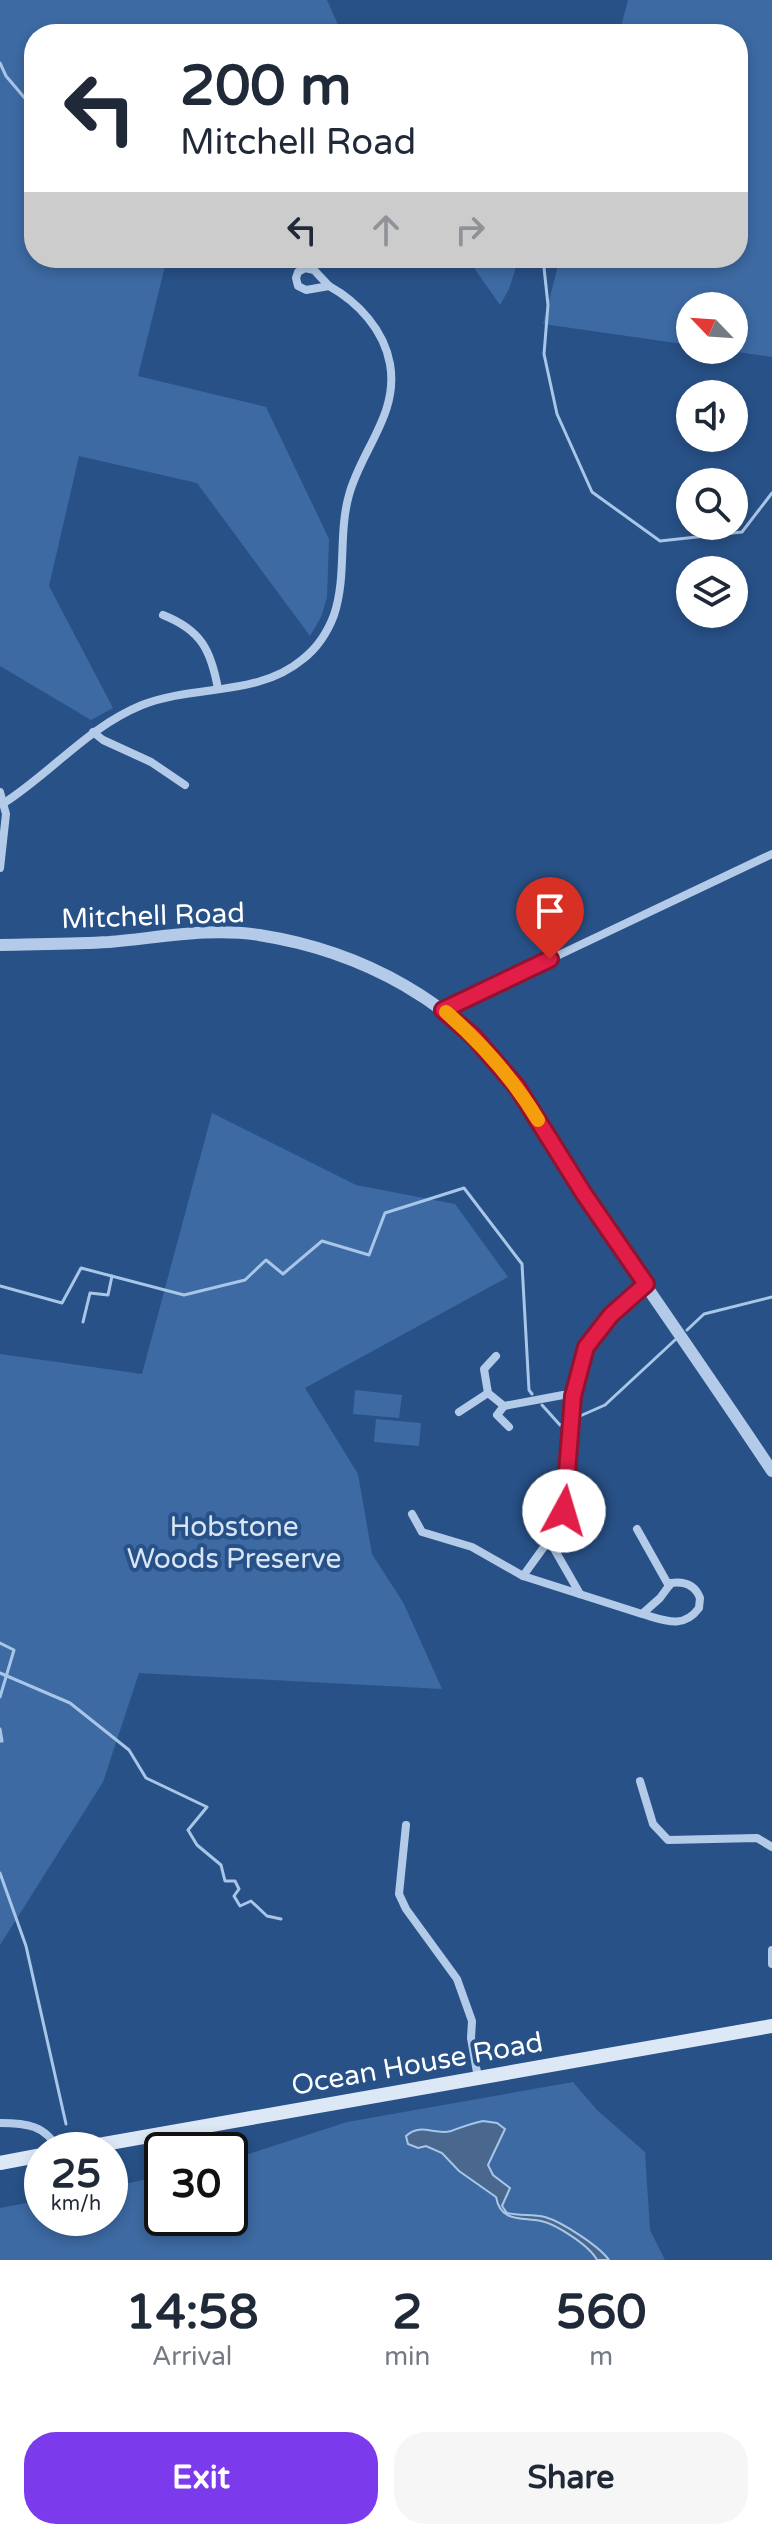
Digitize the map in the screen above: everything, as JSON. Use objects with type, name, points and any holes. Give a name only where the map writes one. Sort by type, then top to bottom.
[{"type":"main road","name":"Ocean House Road","points":[[128,2140],[772,2026]]},
{"type":"main road","points":[[0,2163],[24,2158]]},
{"type":"street","points":[[4,803],[93,732],[120,715],[184,693],[257,683],[282,674],[303,660],[319,642],[334,615],[342,530],[349,493],[381,425],[392,388],[390,363],[377,331],[360,308],[329,286]]},
{"type":"street","points":[[163,615],[185,625],[205,645],[213,661],[218,689]]},
{"type":"street","points":[[93,732],[151,762],[185,785]]},
{"type":"street","points":[[0,792],[6,831],[0,868]]},
{"type":"street","points":[[443,1010],[772,854]]},
{"type":"street","name":"Mitchell Road","points":[[0,945],[83,943],[204,933],[261,935],[378,971],[410,987],[474,1037],[517,1087],[591,1205],[772,1471]]},
{"type":"street","points":[[523,1576],[549,1540],[564,1511],[573,1396],[586,1347],[611,1315],[646,1284]]},
{"type":"street","points":[[496,1356],[484,1369],[488,1393],[504,1406]]},
{"type":"street","points":[[459,1412],[488,1393]]},
{"type":"street","points":[[509,1427],[497,1415],[504,1406],[563,1395],[573,1396]]},
{"type":"street","points":[[412,1514],[422,1532],[472,1547],[523,1576],[642,1614],[673,1623],[691,1617],[700,1603],[695,1589],[682,1582],[669,1586],[642,1614]]},
{"type":"street","points":[[637,1529],[669,1586]]},
{"type":"street","points":[[549,1540],[580,1594]]},
{"type":"street","points":[[640,1781],[653,1824],[668,1840],[757,1838],[772,1847]]},
{"type":"street","points":[[406,1825],[399,1894],[406,1909],[457,1979],[472,2021],[471,2038],[478,2078]]},
{"type":"street","points":[[772,1950],[772,1964]]},
{"type":"street","points":[[0,2123],[40,2128],[46,2132]]},
{"type":"green space","points":[[0,0],[327,0],[338,24],[24,24],[24,268],[165,268],[138,376],[266,407],[329,539],[327,598],[321,617],[310,636],[197,483],[79,456],[49,586],[113,708],[91,720],[0,666]]},
{"type":"green space","points":[[628,0],[772,0],[772,357],[748,354],[748,292],[676,292],[676,343],[543,324],[557,268],[748,268],[748,24],[622,24]]},
{"type":"green space","points":[[474,268],[516,268],[500,305]]},
{"type":"green space","name":"Hobstone Woods Preserve","points":[[212,1113],[356,1185],[455,1204],[508,1277],[305,1388],[358,1474],[372,1554],[404,1604],[442,1689],[139,1673],[103,1782],[0,1945],[0,1354],[142,1374]]},
{"type":"green space","points":[[355,1390],[402,1395],[399,1418],[353,1414]]},
{"type":"green space","points":[[376,1419],[421,1423],[419,1446],[374,1442]]},
{"type":"green space","points":[[573,2082],[597,2110],[645,2152],[650,2230],[665,2260],[0,2260],[0,2208],[24,2203],[24,2236],[128,2236],[128,2183],[144,2180],[144,2236],[248,2236],[248,2154],[347,2122]]},
{"type":"shaded area","points":[[483,2121],[497,2123],[505,2129],[488,2165],[493,2175],[510,2188],[502,2206],[507,2213],[552,2220],[589,2242],[609,2260],[597,2260],[580,2242],[547,2223],[507,2215],[496,2197],[459,2171],[442,2153],[426,2146],[418,2148],[408,2144],[406,2136],[417,2130],[445,2132]]},
{"type":"waterway","points":[[0,63],[6,76],[24,97]]},
{"type":"waterway","points":[[544,268],[548,305],[544,354],[557,414],[592,492],[660,541],[742,532],[772,493]]},
{"type":"waterway","points":[[0,1286],[62,1303],[81,1268],[184,1295],[245,1280],[266,1260],[283,1274],[322,1241],[369,1255],[385,1213],[464,1188],[522,1264],[529,1390],[532,1394]]},
{"type":"waterway","points":[[83,1322],[90,1293],[108,1295],[112,1276]]},
{"type":"waterway","points":[[687,1330],[704,1314],[772,1297]]},
{"type":"waterway","points":[[580,1416],[605,1405],[675,1340]]},
{"type":"waterway","points":[[542,1405],[560,1425],[566,1422]]},
{"type":"waterway","points":[[0,1643],[14,1650],[0,1697]]},
{"type":"waterway","points":[[0,1673],[70,1703],[129,1750],[146,1778],[207,1807],[188,1830],[197,1845],[221,1865],[225,1881],[235,1881],[239,1889],[234,1896],[240,1906],[251,1901],[267,1916],[281,1919]]},
{"type":"waterway","points":[[0,1729],[0,1741]]},
{"type":"waterway","points":[[0,1873],[26,1946],[66,2124]]},
{"type":"slow traffic","points":[[446,1012],[500,1065],[538,1120]]},
{"type":"route","points":[[550,959],[443,1010],[474,1037],[517,1087],[584,1194],[646,1284],[611,1315],[586,1347],[573,1396],[573,1429],[564,1511]]}]
